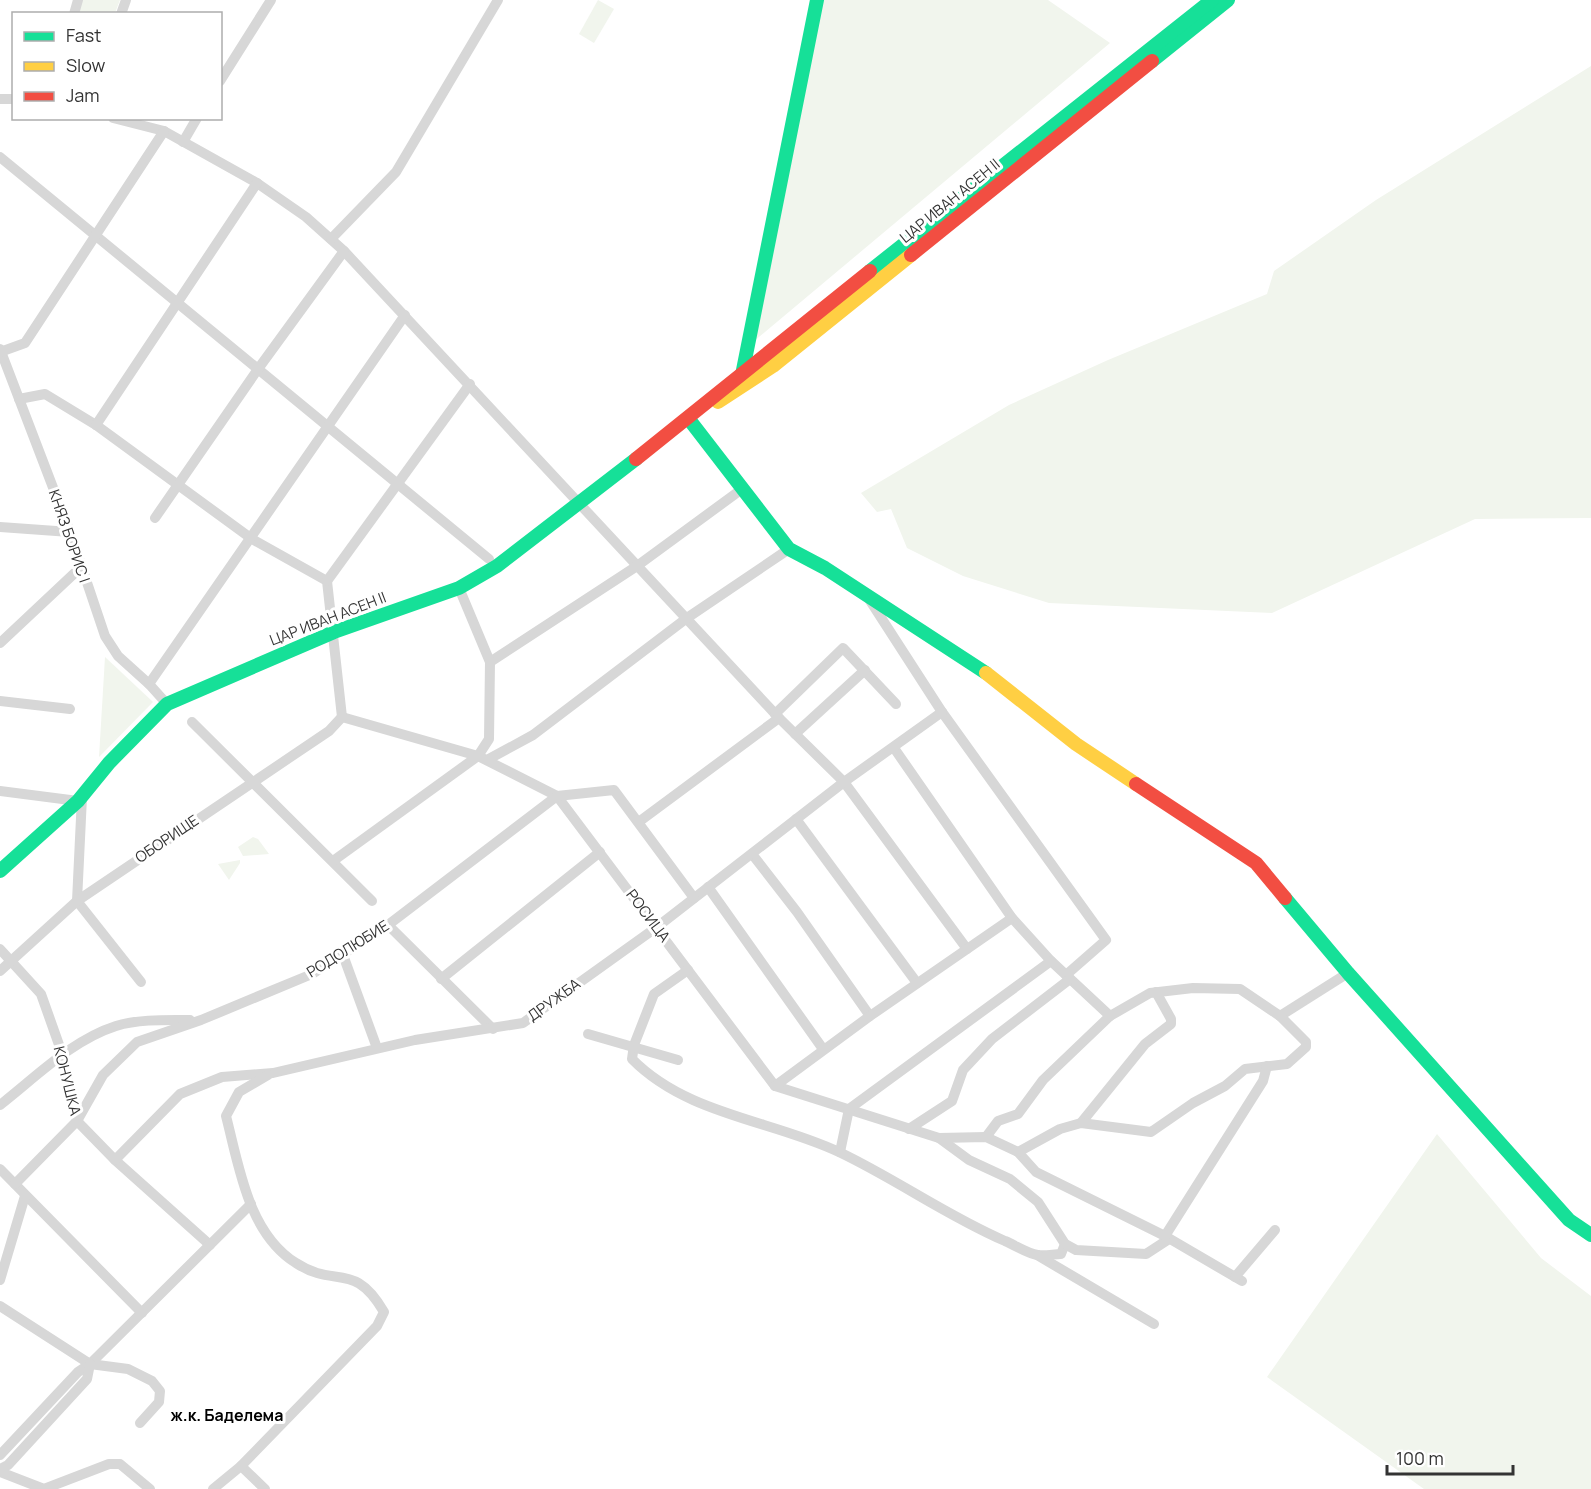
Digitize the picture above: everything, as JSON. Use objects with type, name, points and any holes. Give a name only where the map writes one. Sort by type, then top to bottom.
[{"type":"street","points":[[224,67],[271,0]]},
{"type":"street","points":[[331,239],[396,172],[498,0]]},
{"type":"street","points":[[739,390],[817,0]]},
{"type":"street","name":"ЦАР ИВАН АСЕН II","points":[[0,871],[80,799],[109,763],[167,704],[334,632],[459,588],[492,569],[581,503],[1212,0]]},
{"type":"street","name":"ЦАР ИВАН АСЕН II","points":[[687,418],[739,390],[773,366],[1228,0]]},
{"type":"street","points":[[120,120],[164,132],[256,183],[306,217],[344,251],[777,716],[844,782],[966,949]]},
{"type":"street","points":[[183,141],[196,120]]},
{"type":"street","points":[[0,351],[25,343],[164,132]]},
{"type":"street","points":[[0,157],[489,559]]},
{"type":"street","points":[[96,425],[256,183]]},
{"type":"street","points":[[155,518],[258,369],[344,251]]},
{"type":"street","points":[[149,684],[252,539],[326,427],[405,315]]},
{"type":"street","name":"КНЯЗ БОРИС I","points":[[0,351],[70,532],[80,568],[105,636],[118,656],[167,704]]},
{"type":"street","points":[[342,717],[327,581],[400,484],[470,384]]},
{"type":"street","points":[[19,399],[45,394],[96,425],[252,539],[327,581]]},
{"type":"street","points":[[687,418],[789,549],[825,568],[869,599],[987,674],[1076,744],[1256,863],[1348,973],[1569,1220],[1591,1235]]},
{"type":"street","points":[[490,662],[637,566],[742,489]]},
{"type":"street","points":[[0,527],[70,532]]},
{"type":"street","points":[[333,861],[482,758],[533,735],[687,618],[789,549]]},
{"type":"street","points":[[0,643],[80,568]]},
{"type":"street","points":[[459,588],[490,662],[489,738],[482,758]]},
{"type":"street","points":[[869,599],[942,711],[1106,940],[1068,977],[992,1040],[963,1070],[952,1101],[909,1129]]},
{"type":"street","points":[[640,821],[777,716],[843,648],[896,704]]},
{"type":"street","points":[[795,734],[865,670]]},
{"type":"street","points":[[0,701],[70,709]]},
{"type":"street","name":"ДРУЖБА","points":[[115,1160],[180,1094],[222,1077],[273,1073],[414,1040],[523,1023],[657,927],[844,782],[894,748],[942,711]]},
{"type":"street","name":"РОСИЦА","points":[[342,717],[482,758],[556,796],[775,1086]]},
{"type":"street","name":"ОБОРИЩЕ","points":[[0,971],[77,901],[329,730],[342,717]]},
{"type":"street","points":[[192,723],[372,901]]},
{"type":"street","points":[[894,748],[1012,918],[1051,961],[1110,1016]]},
{"type":"street","points":[[556,796],[614,790],[640,821],[694,898]]},
{"type":"street","points":[[0,791],[80,799],[77,901],[141,982]]},
{"type":"street","name":"РОДОЛЮБИЕ","points":[[15,1185],[77,1121],[103,1076],[137,1042],[201,1020],[312,974],[388,925],[556,796]]},
{"type":"street","points":[[796,819],[917,983]]},
{"type":"street","points":[[441,979],[600,852]]},
{"type":"street","points":[[752,854],[797,912],[870,1016]]},
{"type":"street","points":[[708,887],[823,1049]]},
{"type":"street","points":[[775,1086],[823,1049],[1012,918]]},
{"type":"street","points":[[388,925],[493,1029]]},
{"type":"street","name":"КОНУШКА","points":[[0,949],[41,994],[63,1056],[77,1121],[115,1160],[210,1245]]},
{"type":"street","points":[[343,955],[377,1048]]},
{"type":"street","points":[[840,1152],[849,1109],[1051,961]]},
{"type":"street","points":[[688,970],[654,994],[634,1046],[633,1059],[641,1067],[686,1095],[752,1123],[806,1137],[840,1152],[994,1236],[1037,1255],[1154,1324]]},
{"type":"street","points":[[1280,1016],[1348,973]]},
{"type":"street","points":[[986,1137],[998,1121],[1018,1114],[1043,1080],[1110,1016],[1156,992],[1233,987],[1280,1016],[1306,1042],[1306,1047],[1291,1062],[1245,1069],[1225,1086],[1193,1103],[1151,1132],[1081,1123],[1059,1129],[1018,1152]]},
{"type":"street","points":[[1081,1123],[1144,1044],[1171,1024],[1171,1018],[1156,992]]},
{"type":"street","points":[[0,1105],[90,1037],[117,1026],[152,1020],[201,1020]]},
{"type":"street","points":[[588,1034],[678,1060]]},
{"type":"street","points":[[1037,1255],[1063,1249],[1146,1254],[1167,1238],[1263,1081],[1267,1066]]},
{"type":"street","points":[[213,1489],[241,1466],[377,1326],[384,1312],[374,1295],[356,1279],[319,1274],[295,1263],[263,1230],[246,1194],[226,1116],[239,1092],[273,1073]]},
{"type":"street","points":[[775,1086],[939,1138],[986,1137],[1018,1152],[1036,1172],[1167,1238],[1239,1279],[1275,1230]]},
{"type":"street","points":[[939,1138],[969,1160],[1010,1179],[1038,1202],[1063,1249],[1063,1271]]},
{"type":"street","points":[[0,1169],[142,1313]]},
{"type":"street","points":[[0,1280],[25,1196]]},
{"type":"street","points":[[0,1455],[78,1372],[90,1364],[251,1204]]},
{"type":"street","points":[[0,1306],[90,1364],[128,1369],[152,1381],[160,1391],[159,1402],[140,1423]]},
{"type":"street","points":[[0,1470],[8,1465],[87,1379],[90,1364]]},
{"type":"street","points":[[0,1470],[44,1489],[109,1464],[120,1464],[150,1489]]},
{"type":"street","points":[[241,1466],[265,1489]]},
{"type":"shaded area","points":[[81,0],[120,0],[115,12],[78,12]]},
{"type":"shaded area","points":[[598,0],[614,9],[594,43],[579,34]]},
{"type":"shaded area","points":[[822,0],[1048,0],[1110,43],[747,347]]},
{"type":"shaded area","points":[[1591,66],[1591,518],[1475,519],[1272,613],[1049,603],[963,576],[907,548],[891,509],[877,512],[861,493],[1009,405],[1108,360],[1267,294],[1274,271],[1376,200]]},
{"type":"shaded area","points":[[105,657],[153,702],[99,757]]},
{"type":"shaded area","points":[[253,837],[258,839],[269,854],[243,856],[238,847]]},
{"type":"shaded area","points":[[240,860],[240,863],[229,880],[218,864]]},
{"type":"shaded area","points":[[1437,1134],[1541,1258],[1591,1296],[1591,1489],[1424,1489],[1267,1377]]},
{"type":"traffic: fast","points":[[742,375],[817,0]]},
{"type":"traffic: fast","points":[[870,271],[1212,0]]},
{"type":"traffic: fast","points":[[1152,61],[1228,0]]},
{"type":"traffic: fast","points":[[688,418],[789,549],[825,568],[986,673]]},
{"type":"traffic: fast","points":[[0,871],[78,801],[109,763],[167,704],[334,632],[459,588],[497,566],[636,459]]},
{"type":"traffic: fast","points":[[1285,898],[1348,973],[1569,1220],[1591,1235]]},
{"type":"traffic: slow","points":[[718,402],[773,366],[911,255]]},
{"type":"traffic: slow","points":[[986,673],[1076,744],[1136,784]]},
{"type":"traffic: jam","points":[[911,255],[1152,61]]},
{"type":"traffic: jam","points":[[636,459],[870,271]]},
{"type":"traffic: jam","points":[[1136,784],[1256,863],[1285,898]]},
{"type":"district","name":"ж.к. Баделема","points":[[227,1415]]}]
